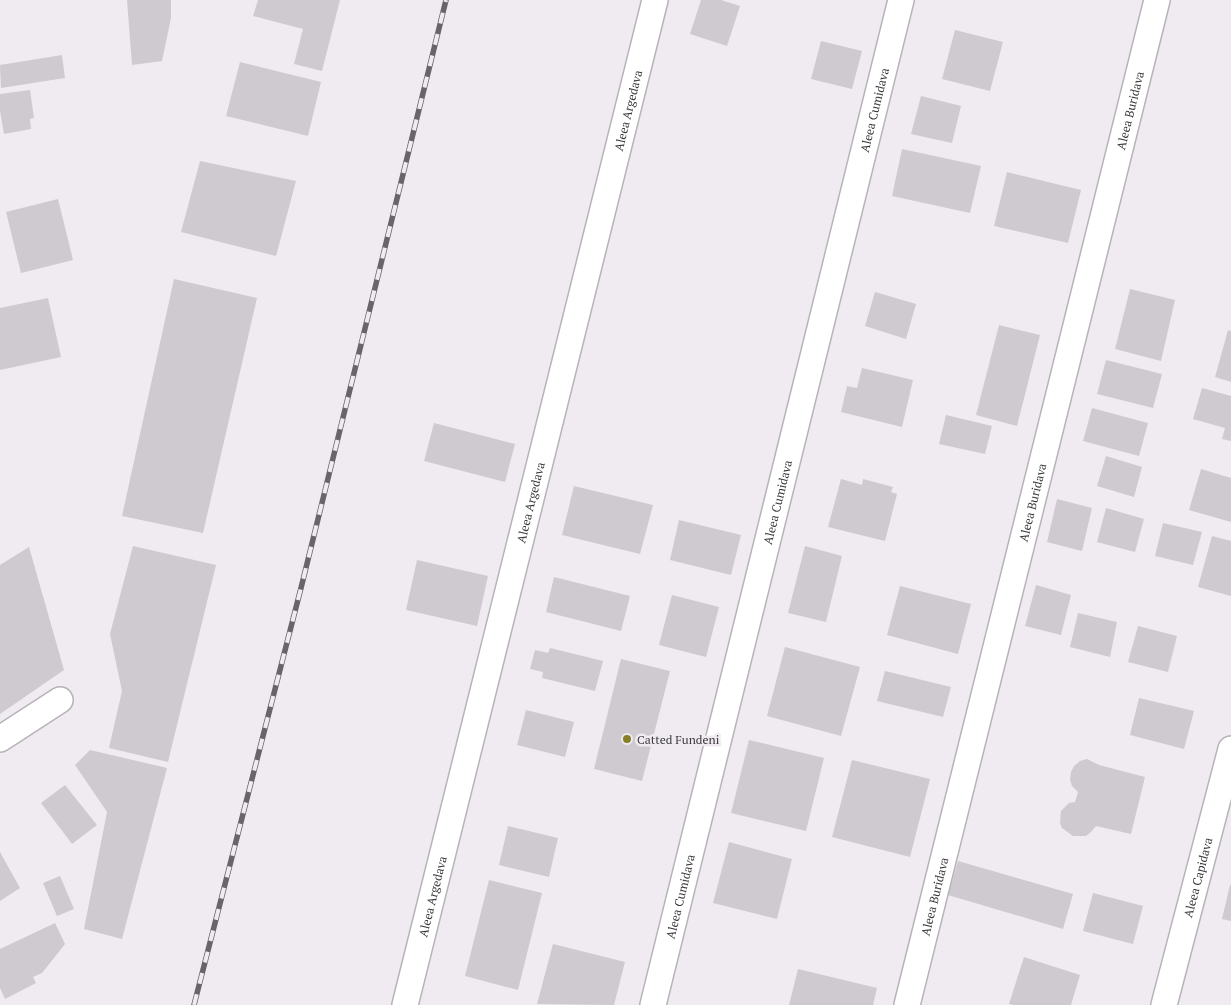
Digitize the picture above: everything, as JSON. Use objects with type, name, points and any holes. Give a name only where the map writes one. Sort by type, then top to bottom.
[{"type":"street","name":"Aleea Argedava","points":[[406,1005],[655,0]]},
{"type":"street","name":"Aleea Cumidava","points":[[653,1005],[901,0]]},
{"type":"street","name":"Aleea Buridava","points":[[907,1005],[1157,0]]},
{"type":"street","points":[[0,739],[60,700]]},
{"type":"street","name":"Aleea Capidava","points":[[1164,1005],[1231,749]]},
{"type":"building","points":[[127,0],[171,0],[171,18],[162,61],[132,65]]},
{"type":"building","points":[[258,0],[340,0],[322,71],[294,64],[303,29],[253,16]]},
{"type":"building","points":[[701,0],[721,0],[740,6],[727,46],[690,34]]},
{"type":"building","points":[[955,30],[1003,42],[990,91],[942,79]]},
{"type":"building","points":[[821,41],[862,51],[852,89],[811,79]]},
{"type":"building","points":[[62,55],[65,78],[1,88],[0,65]]},
{"type":"building","points":[[240,62],[321,82],[308,136],[226,116]]},
{"type":"building","points":[[30,90],[34,118],[30,119],[31,129],[4,134],[0,111],[0,94]]},
{"type":"building","points":[[921,96],[961,106],[952,143],[911,134]]},
{"type":"building","points":[[902,149],[981,166],[970,213],[892,196]]},
{"type":"building","points":[[200,161],[296,181],[276,256],[181,232]]},
{"type":"building","points":[[1007,172],[1081,190],[1068,243],[994,226]]},
{"type":"building","points":[[58,199],[73,260],[21,273],[6,212]]},
{"type":"building","points":[[174,279],[257,298],[203,533],[122,516]]},
{"type":"building","points":[[1130,289],[1175,300],[1161,361],[1115,349]]},
{"type":"building","points":[[875,292],[916,304],[906,339],[865,326]]},
{"type":"building","points":[[48,298],[61,357],[0,370],[0,308]]},
{"type":"building","points":[[999,325],[1040,335],[1017,426],[976,415]]},
{"type":"building","points":[[1228,330],[1231,331],[1231,382],[1215,377]]},
{"type":"building","points":[[1106,360],[1162,374],[1153,408],[1097,394]]},
{"type":"building","points":[[862,368],[913,380],[902,427],[841,412],[847,386],[857,388]]},
{"type":"building","points":[[1202,388],[1231,396],[1231,441],[1222,439],[1225,428],[1193,419]]},
{"type":"building","points":[[1092,408],[1148,423],[1139,456],[1083,441]]},
{"type":"building","points":[[946,415],[992,426],[985,454],[939,444]]},
{"type":"building","points":[[434,423],[515,444],[505,482],[424,461]]},
{"type":"building","points":[[1106,456],[1142,467],[1134,497],[1097,486]]},
{"type":"building","points":[[1201,469],[1231,478],[1231,522],[1189,510]]},
{"type":"building","points":[[841,479],[862,485],[863,479],[893,487],[891,492],[897,494],[885,541],[828,527]]},
{"type":"building","points":[[574,486],[653,505],[640,554],[562,535]]},
{"type":"building","points":[[1057,499],[1092,508],[1082,551],[1047,542]]},
{"type":"building","points":[[1106,508],[1144,519],[1135,552],[1097,542]]},
{"type":"building","points":[[679,520],[741,535],[731,575],[670,560]]},
{"type":"building","points":[[1163,523],[1202,532],[1193,565],[1155,556]]},
{"type":"building","points":[[1212,536],[1231,541],[1231,596],[1198,587]]},
{"type":"building","points":[[133,546],[216,565],[168,762],[109,748],[122,691],[110,634]]},
{"type":"building","points":[[805,546],[842,556],[826,622],[788,613]]},
{"type":"building","points":[[29,547],[64,670],[0,714],[0,565]]},
{"type":"building","points":[[417,560],[488,576],[477,626],[406,610]]},
{"type":"building","points":[[554,577],[630,596],[621,631],[546,612]]},
{"type":"building","points":[[1036,585],[1071,595],[1061,635],[1025,626]]},
{"type":"building","points":[[900,586],[971,604],[958,654],[887,635]]},
{"type":"building","points":[[672,595],[719,607],[706,657],[659,645]]},
{"type":"building","points":[[1078,613],[1117,622],[1110,657],[1070,647]]},
{"type":"building","points":[[1138,626],[1177,636],[1168,672],[1128,662]]},
{"type":"building","points":[[785,647],[860,667],[841,736],[767,716]]},
{"type":"building","points":[[550,648],[603,661],[595,691],[542,678],[543,672],[530,669],[535,650],[548,653]]},
{"type":"building","name":"Catted Fundeni","points":[[621,659],[670,671],[642,781],[594,769]]},
{"type":"building","points":[[885,671],[951,687],[943,717],[877,701]]},
{"type":"building","points":[[1139,698],[1194,711],[1184,749],[1130,735]]},
{"type":"building","points":[[526,710],[574,722],[565,757],[517,745]]},
{"type":"building","points":[[749,740],[824,758],[806,831],[731,813]]},
{"type":"building","points":[[90,750],[167,768],[122,939],[84,929],[107,812],[75,765]]},
{"type":"building","points":[[1087,759],[1099,765],[1145,777],[1131,834],[1096,826],[1086,836],[1073,836],[1062,828],[1060,823],[1061,811],[1069,803],[1075,802],[1078,792],[1072,786],[1070,780],[1071,772],[1080,761]]},
{"type":"building","points":[[852,760],[930,779],[910,857],[832,837]]},
{"type":"building","points":[[65,785],[97,825],[72,844],[41,803]]},
{"type":"building","points":[[508,826],[558,838],[549,877],[499,865]]},
{"type":"building","points":[[729,842],[792,859],[777,919],[713,903]]},
{"type":"building","points":[[0,852],[20,888],[0,901]]},
{"type":"building","points":[[958,861],[1073,894],[1063,929],[948,895]]},
{"type":"building","points":[[60,876],[74,909],[57,916],[43,883]]},
{"type":"building","points":[[489,880],[542,893],[518,990],[465,976]]},
{"type":"building","points":[[1231,885],[1231,921],[1222,919]]},
{"type":"building","points":[[1093,893],[1143,906],[1133,944],[1083,931]]},
{"type":"building","points":[[55,923],[65,944],[42,973],[33,977],[36,983],[5,999],[0,988],[0,949]]},
{"type":"building","points":[[553,944],[625,962],[614,1005],[537,1004]]},
{"type":"building","points":[[1024,957],[1080,975],[1071,1005],[1009,1004]]},
{"type":"building","points":[[798,969],[877,988],[873,1005],[789,1005]]},
{"type":"railway","points":[[194,1005],[301,588],[446,0]]},
{"type":"place","name":"Catted Fundeni","points":[[627,739]]}]
